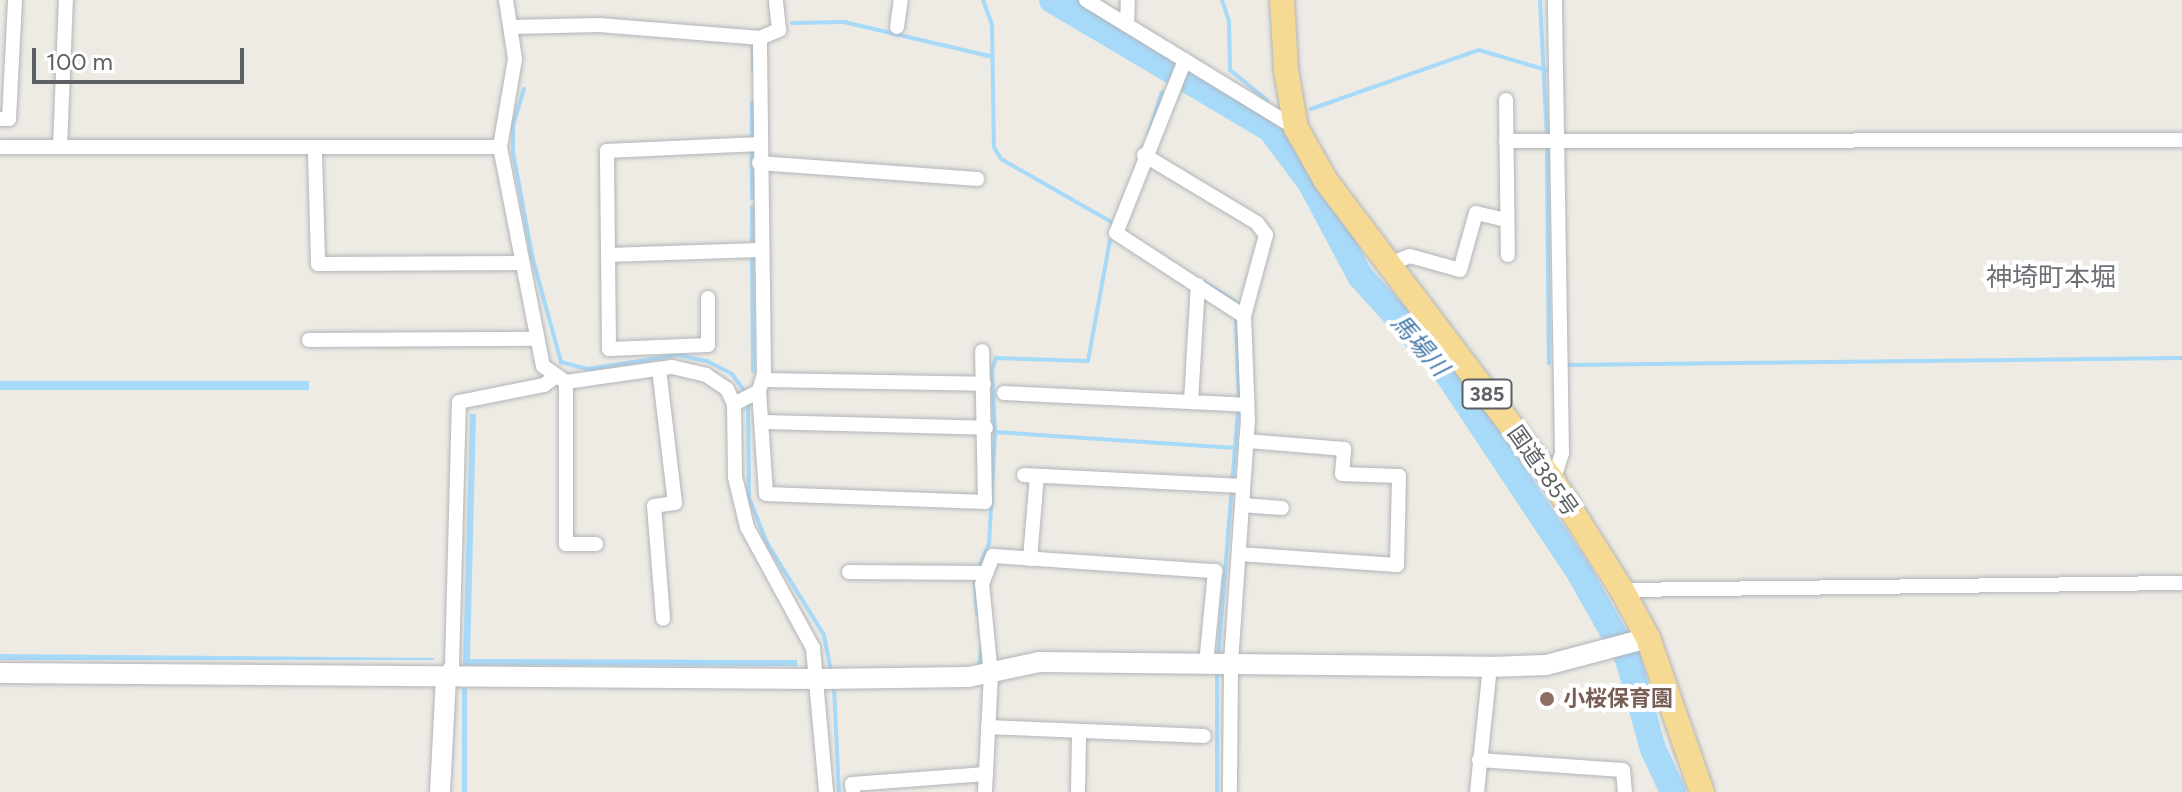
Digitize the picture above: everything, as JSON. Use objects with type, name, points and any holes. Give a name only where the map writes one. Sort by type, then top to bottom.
[{"type":"highway","name":"国道385号","points":[[1282,0],[1286,70],[1296,128],[1326,181],[1553,481],[1622,590],[1702,792]]},
{"type":"street","points":[[0,119],[9,119],[15,0]]},
{"type":"street","points":[[60,147],[66,0]]},
{"type":"street","points":[[506,0],[515,59],[500,147],[543,366],[560,380],[566,544],[596,544]]},
{"type":"street","points":[[512,27],[599,25],[760,38],[779,30],[776,0]]},
{"type":"street","points":[[897,27],[901,0]]},
{"type":"street","points":[[1086,0],[1296,128]]},
{"type":"street","points":[[1127,25],[1128,0]]},
{"type":"street","points":[[1553,481],[1562,453],[1555,0]]},
{"type":"street","points":[[760,38],[759,250],[750,395],[750,496],[767,567],[807,633],[828,679],[826,792]]},
{"type":"street","points":[[1185,60],[1144,155],[1116,233],[1244,316]]},
{"type":"street","points":[[1506,100],[1508,255]]},
{"type":"street","points":[[1506,141],[2182,140]]},
{"type":"street","points":[[759,144],[607,151],[609,349],[668,359],[750,395],[984,384]]},
{"type":"street","points":[[0,147],[500,147]]},
{"type":"street","points":[[315,154],[318,264],[522,263]]},
{"type":"street","points":[[1144,155],[1257,223],[1266,235],[1244,316],[1241,405],[1246,441],[1235,485],[1242,505],[1239,554],[1219,665]]},
{"type":"street","points":[[759,163],[977,179]]},
{"type":"street","points":[[1389,264],[1410,256],[1460,270],[1476,213],[1507,220]]},
{"type":"street","points":[[608,255],[759,250]]},
{"type":"street","points":[[1191,402],[1198,285]]},
{"type":"street","points":[[440,792],[446,676],[452,665],[459,402],[668,359],[708,345],[708,298]]},
{"type":"street","points":[[309,340],[537,339]]},
{"type":"street","points":[[750,496],[985,502],[986,428],[982,351]]},
{"type":"street","points":[[663,619],[654,506],[675,503],[668,359]]},
{"type":"street","points":[[1004,393],[1241,405]]},
{"type":"street","points":[[750,395],[764,422],[750,496]]},
{"type":"street","points":[[764,422],[986,428]]},
{"type":"street","points":[[1239,554],[1397,565],[1399,476],[1342,474],[1344,449],[1246,441]]},
{"type":"street","points":[[1030,559],[1031,476],[1235,485]]},
{"type":"street","points":[[1242,505],[1282,508]]},
{"type":"street","points":[[985,792],[991,675],[989,631],[982,606],[986,573],[993,556],[1215,571],[1230,792]]},
{"type":"street","points":[[849,572],[986,573]]},
{"type":"street","points":[[1622,590],[2182,583]]},
{"type":"street","points":[[0,673],[828,679],[991,675],[1039,662],[1490,667],[1591,656],[1642,640]]},
{"type":"street","points":[[1477,792],[1490,667]]},
{"type":"street","points":[[988,727],[1204,736]]},
{"type":"street","points":[[1078,792],[1079,732]]},
{"type":"street","points":[[1479,760],[1623,770],[1625,792]]},
{"type":"street","points":[[853,792],[852,784],[986,774]]},
{"type":"water","points":[[0,381],[309,381],[309,390],[0,390]]},
{"type":"water","points":[[470,414],[476,414],[470,659],[797,660],[797,666],[463,665]]},
{"type":"water","points":[[0,654],[434,658],[435,660],[0,660]]},
{"type":"water","points":[[462,688],[467,688],[467,792],[462,792]]},
{"type":"waterway","points":[[983,0],[992,25],[994,147],[1001,159],[1113,223]]},
{"type":"waterway","name":"馬場川","points":[[1052,0],[1270,129],[1310,182],[1360,276],[1444,369],[1580,574],[1628,659],[1653,749],[1673,792]]},
{"type":"waterway","points":[[1222,0],[1229,21],[1230,70],[1267,100]]},
{"type":"waterway","points":[[1540,0],[1547,137]]},
{"type":"waterway","points":[[792,23],[844,22],[989,56]]},
{"type":"waterway","points":[[753,45],[753,70]]},
{"type":"waterway","points":[[1311,109],[1479,50],[1546,70]]},
{"type":"waterway","points":[[524,89],[513,125],[513,152],[532,256],[561,362],[588,369],[678,355],[707,361],[732,374],[746,393]]},
{"type":"waterway","points":[[1148,136],[1162,92]]},
{"type":"waterway","points":[[752,103],[752,136]]},
{"type":"waterway","points":[[1547,146],[1549,363]]},
{"type":"waterway","points":[[752,152],[752,198]]},
{"type":"waterway","points":[[752,207],[752,240]]},
{"type":"waterway","points":[[995,432],[992,370],[996,358],[1088,361],[1110,240]]},
{"type":"waterway","points":[[752,259],[753,371]]},
{"type":"waterway","points":[[1204,282],[1234,301]]},
{"type":"waterway","points":[[1236,319],[1239,400]]},
{"type":"waterway","points":[[1568,365],[2182,358]]},
{"type":"waterway","points":[[748,401],[749,498],[767,543],[824,635],[831,671]]},
{"type":"waterway","points":[[1218,659],[1238,409]]},
{"type":"waterway","points":[[980,565],[989,544],[995,432],[1235,448]]},
{"type":"waterway","points":[[975,582],[977,614]]},
{"type":"waterway","points":[[979,666],[982,645]]},
{"type":"waterway","points":[[1217,672],[1217,792]]},
{"type":"waterway","points":[[834,687],[839,792]]},
{"type":"place","name":"小桜保育園","points":[[1547,699]]},
{"type":"district","name":"神埼町本堀","points":[[2051,278]]}]
